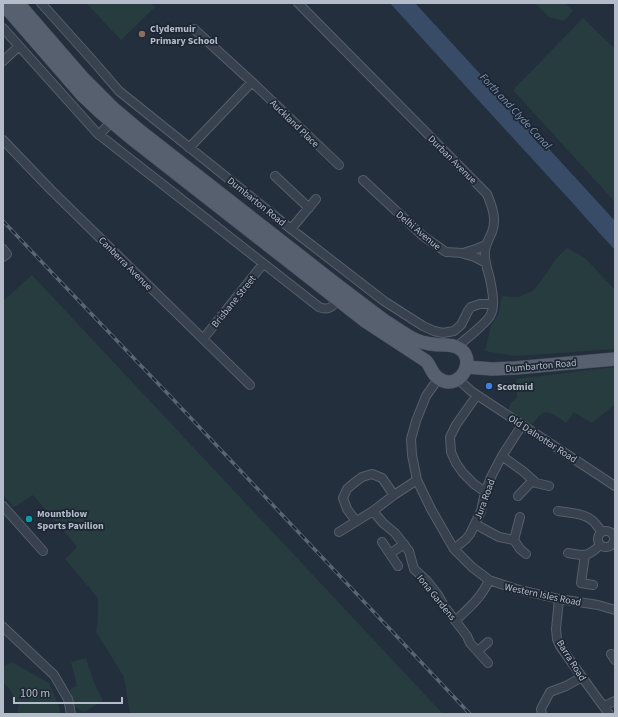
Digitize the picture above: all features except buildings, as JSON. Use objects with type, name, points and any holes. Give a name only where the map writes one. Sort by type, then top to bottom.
[{"type":"main road","name":"Dumbarton Road","points":[[18,3],[83,78],[113,108],[341,295],[365,321],[429,363],[433,374],[438,379]]},
{"type":"main road","name":"Dumbarton Road","points":[[3,4],[77,89],[111,122],[165,166],[341,295],[375,313],[415,340],[451,346]]},
{"type":"main road","points":[[430,367],[430,359],[439,348],[451,346],[464,354],[467,360],[467,367],[464,374],[458,379],[448,382],[438,379]]},
{"type":"main road","name":"Dumbarton Road","points":[[467,367],[492,369],[515,368],[615,359]]},
{"type":"street","name":"Dumbarton Road","points":[[41,3],[119,91],[291,229],[384,300],[423,326],[443,333],[454,331],[461,325],[471,307],[480,304],[493,304]]},
{"type":"street","name":"Durban Avenue","points":[[298,3],[487,194],[493,209],[495,220],[484,253],[493,290],[491,315],[484,323],[451,346]]},
{"type":"street","points":[[3,28],[99,135],[319,307],[328,309],[341,295]]},
{"type":"street","name":"Auckland Place","points":[[194,29],[339,165]]},
{"type":"street","points":[[3,61],[19,46]]},
{"type":"street","points":[[189,148],[252,82]]},
{"type":"street","points":[[99,135],[111,122]]},
{"type":"street","name":"Canberra Avenue","points":[[3,140],[51,190],[250,385]]},
{"type":"street","points":[[275,176],[309,208]]},
{"type":"street","name":"Delhi Avenue","points":[[363,180],[423,236],[446,252],[463,253],[476,250],[486,245]]},
{"type":"street","points":[[291,229],[316,199]]},
{"type":"street","points":[[463,253],[486,263]]},
{"type":"street","name":"Brisbane Street","points":[[203,339],[263,264]]},
{"type":"street","name":"Western Isles Road","points":[[438,379],[426,396],[416,421],[412,439],[412,455],[417,480],[431,509],[454,549],[472,567],[489,580],[516,590],[598,605],[615,610]]},
{"type":"street","name":"Old Dalnottar Road","points":[[458,379],[474,393],[615,486]]},
{"type":"street","points":[[474,393],[450,437],[451,452],[463,473],[485,492]]},
{"type":"street","name":"Jura Road","points":[[454,549],[470,534],[481,511],[485,492],[502,456],[522,425]]},
{"type":"street","points":[[502,456],[536,483],[549,486]]},
{"type":"street","points":[[356,521],[343,498],[347,489],[362,477],[372,474],[382,478],[394,495]]},
{"type":"street","points":[[339,532],[373,511],[417,480]]},
{"type":"street","points":[[518,496],[533,480]]},
{"type":"street","points":[[3,506],[43,551]]},
{"type":"street","name":"Iona Gardens","points":[[373,511],[404,544],[409,551],[414,569],[431,586],[470,642],[488,663]]},
{"type":"street","points":[[558,511],[586,516],[594,522],[602,532]]},
{"type":"street","points":[[514,540],[520,517]]},
{"type":"street","points":[[475,524],[499,537],[514,540],[526,554]]},
{"type":"street","points":[[609,531],[614,535],[615,540],[613,549],[600,545],[598,537],[602,532],[609,531]]},
{"type":"street","points":[[382,542],[398,566]]},
{"type":"street","points":[[390,554],[404,544]]},
{"type":"street","points":[[568,553],[584,555],[592,553],[600,545]]},
{"type":"street","points":[[584,555],[581,584],[593,585]]},
{"type":"street","points":[[456,620],[475,602],[486,587],[489,580]]},
{"type":"street","name":"Barra Road","points":[[560,598],[556,629],[557,639],[560,646],[582,678],[609,714]]},
{"type":"street","points":[[3,627],[54,675],[68,700],[71,714]]},
{"type":"street","points":[[478,651],[488,642]]},
{"type":"street","points":[[542,714],[540,709],[550,692],[582,678]]},
{"type":"street","points":[[604,706],[615,701]]},
{"type":"green space","points":[[86,3],[151,3],[155,7],[121,40]]},
{"type":"green space","points":[[535,3],[565,3],[573,11],[564,21],[549,17]]},
{"type":"green space","points":[[583,18],[615,49],[615,202],[513,90]]},
{"type":"green space","points":[[567,248],[585,258],[615,290],[615,349],[515,356],[485,351],[491,326],[498,315],[502,296],[518,297],[533,291],[555,260]]},
{"type":"green space","points":[[32,275],[443,714],[130,714],[124,677],[96,632],[98,622],[98,598],[65,559],[77,547],[33,495],[14,507],[3,495],[3,301]]},
{"type":"green space","points":[[615,367],[615,404],[592,423],[574,412],[566,423],[555,415],[546,412],[540,415],[532,424],[522,418],[508,413],[510,404],[517,397],[516,379]]},
{"type":"green space","points":[[86,658],[93,680],[103,701],[84,712],[74,706],[70,689],[77,686],[71,662]]},
{"type":"green space","points":[[12,662],[49,683],[60,709],[59,714],[17,714],[19,705],[9,688],[3,683],[3,666]]},
{"type":"water","points":[[390,3],[415,3],[615,221],[615,250],[474,95]]},
{"type":"railway","points":[[3,221],[470,714]]},
{"type":"place","name":"Clydemuir Primary School","points":[[142,34]]},
{"type":"place","name":"Scotmid","points":[[489,386]]},
{"type":"place","name":"Mountblow Sports Pavilion","points":[[29,519]]},
{"type":"water label","name":"Forth and Clyde Canal","points":[[516,111]]}]
